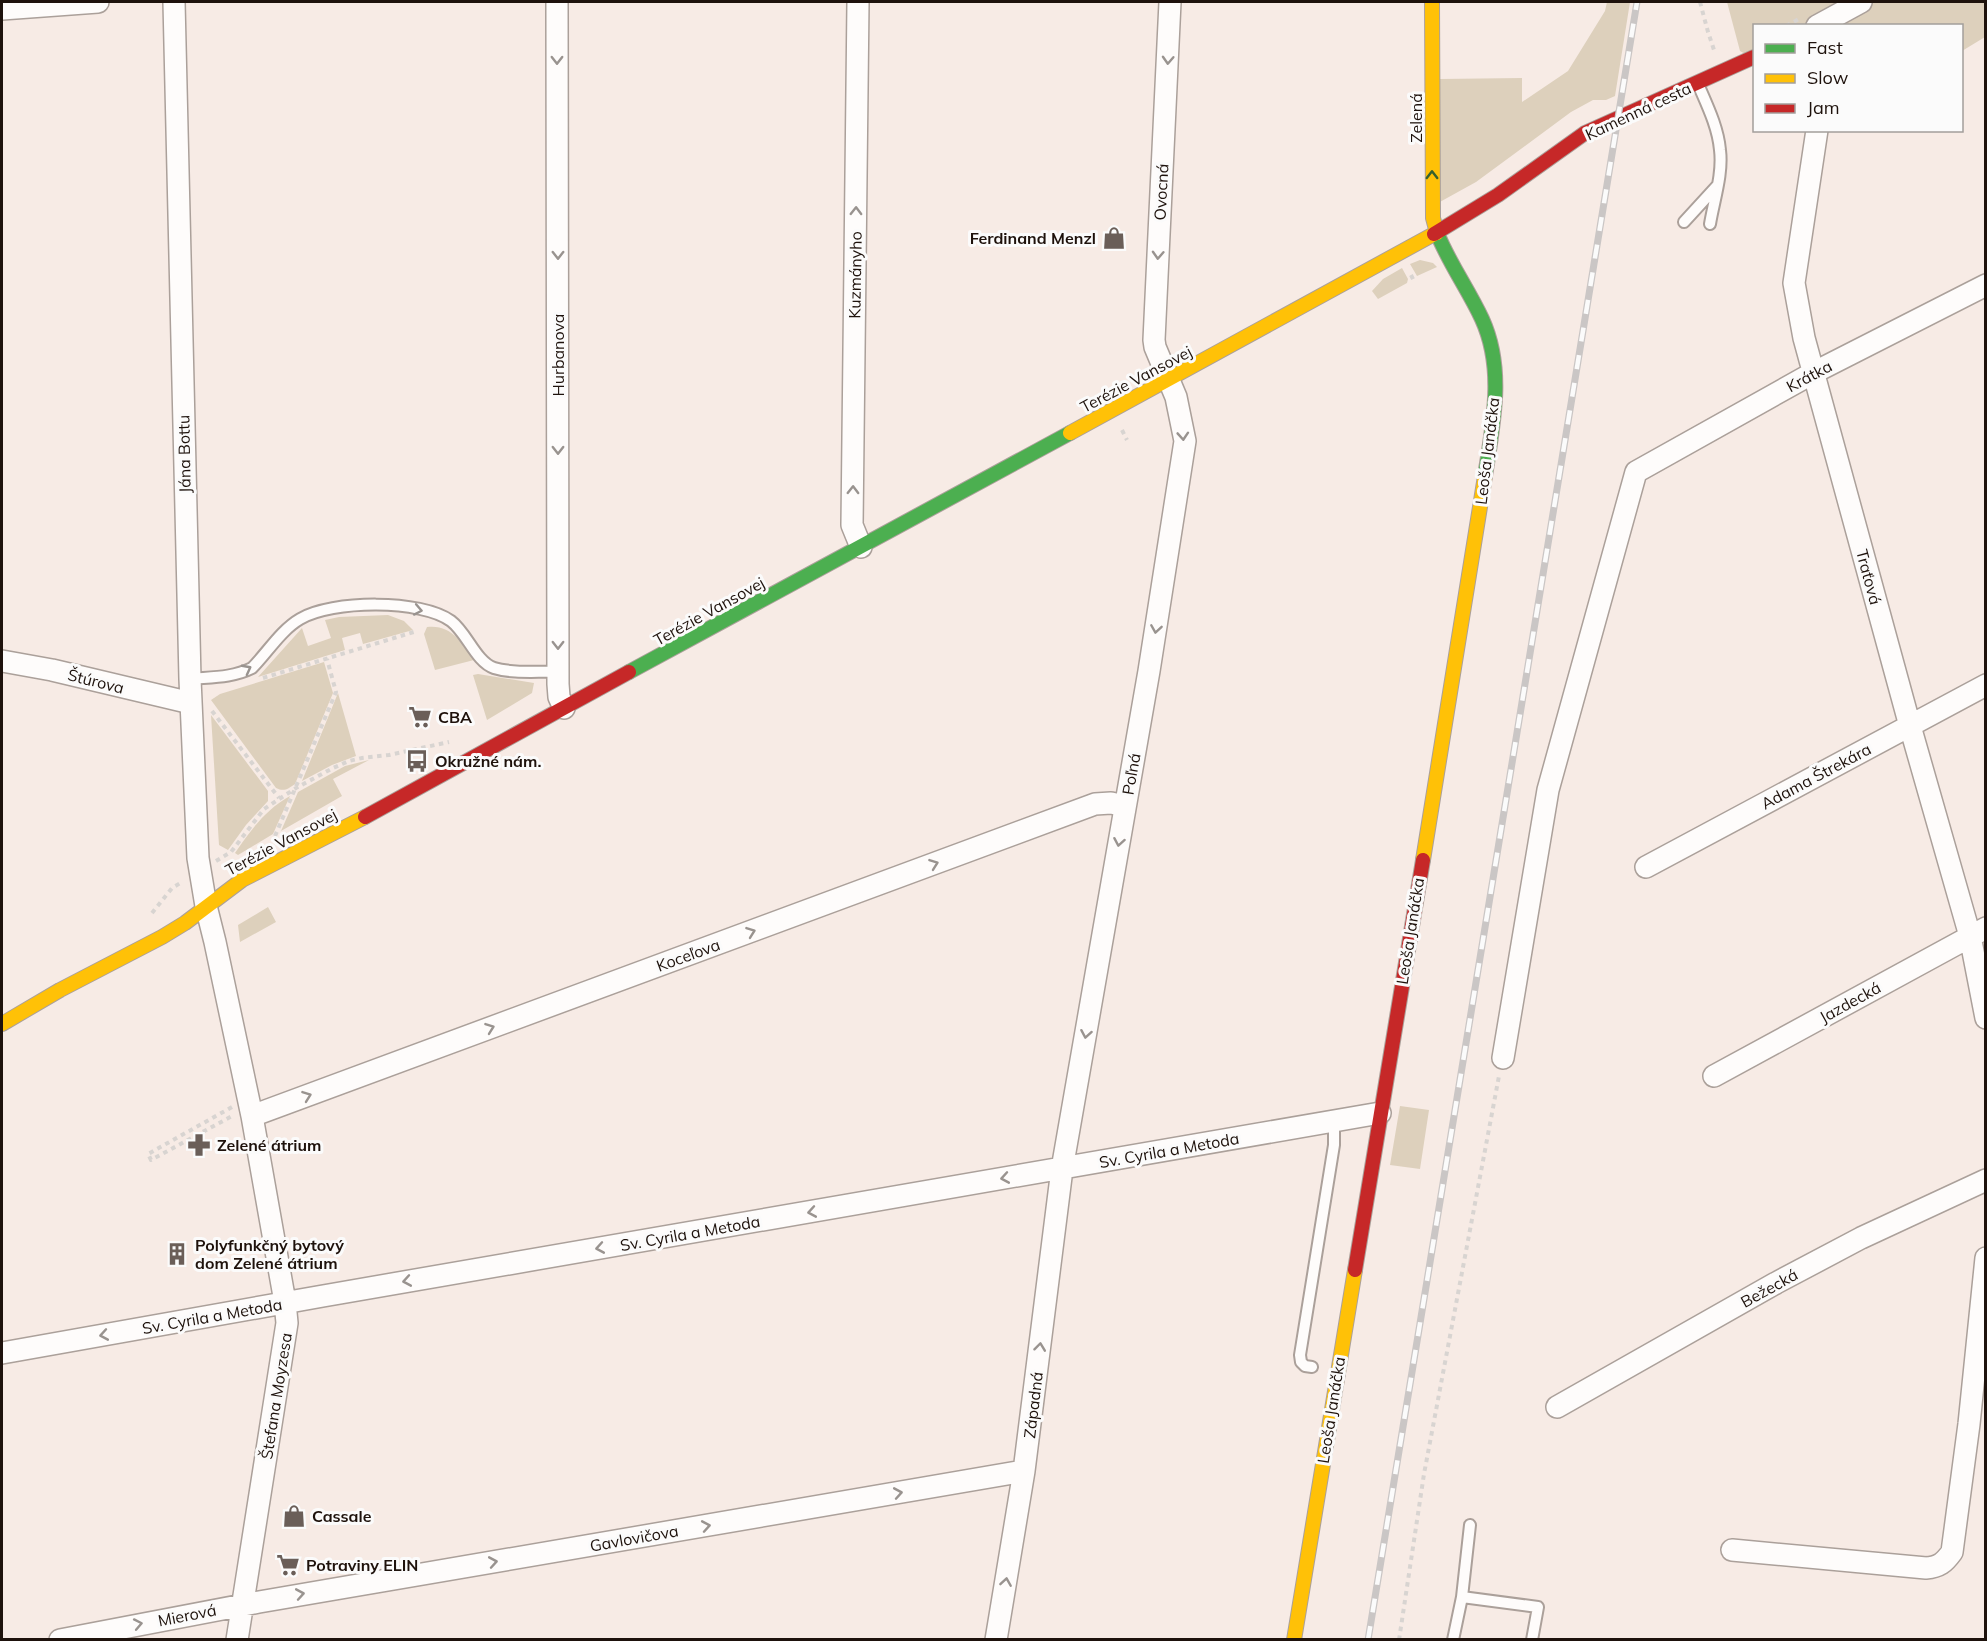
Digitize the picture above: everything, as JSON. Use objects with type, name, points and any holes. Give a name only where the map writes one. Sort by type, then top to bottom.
[{"type":"street","points":[[2,9],[98,2]]},
{"type":"street","name":"Jána Bottu","points":[[174,2],[190,679],[199,704],[198,858],[206,906]]},
{"type":"street","name":"Hurbanova","points":[[557,2],[558,672],[560,698],[564,708]]},
{"type":"street","name":"Kuzmányho","points":[[858,2],[852,525],[861,547]]},
{"type":"street","name":"Ovocná","points":[[1169,380],[1154,340],[1170,2]]},
{"type":"street","name":"Zelená","points":[[1432,2],[1432,212],[1436,233]]},
{"type":"street","points":[[1820,24],[1854,3]]},
{"type":"street","name":"Kamenná cesta","points":[[1436,233],[1498,195],[1585,133],[1753,58]]},
{"type":"street","name":"Traťová","points":[[1817,132],[1794,283],[1813,373],[1910,726],[1978,932],[1986,1018]]},
{"type":"street","name":"Terézie Vansovej","points":[[2,1024],[60,990],[162,937],[185,923],[242,880],[397,801],[1436,233]]},
{"type":"street","name":"Leoša Janáčka","points":[[1294,1640],[1475,543],[1496,399],[1488,334],[1436,233]]},
{"type":"street","name":"Krátka","points":[[1503,1058],[1548,790],[1636,472],[1813,373],[1986,285]]},
{"type":"street","name":"Poľná","points":[[1062,1169],[1149,671],[1185,441],[1180,412],[1169,380]]},
{"type":"street","name":"Štúrova","points":[[2,662],[52,670],[199,704]]},
{"type":"street","name":"Adama Štrekára","points":[[1646,867],[1986,685]]},
{"type":"street","name":"Koceľova","points":[[243,1115],[1095,804],[1111,803],[1125,806]]},
{"type":"street","name":"Štefana Moyzesa","points":[[206,906],[215,942],[243,1115],[285,1302],[287,1323],[237,1640]]},
{"type":"street","name":"Jazdecká","points":[[1714,1076],[1978,932]]},
{"type":"street","name":"Sv. Cyrila a Metoda","points":[[2,1353],[1380,1113]]},
{"type":"street","name":"Západná","points":[[996,1640],[1024,1471],[1062,1169]]},
{"type":"street","name":"Bežecká","points":[[1557,1407],[1861,1238],[1986,1180]]},
{"type":"street","points":[[1732,1550],[1926,1568],[1938,1567],[1952,1552],[1977,1423],[1986,1258]]},
{"type":"street","name":"Gavlovičova","points":[[243,1604],[1024,1471]]},
{"type":"street","name":"Mierová","points":[[60,1640],[243,1604]]},
{"type":"lane","points":[[1698,83],[1717,130],[1720,151],[1710,224]]},
{"type":"lane","points":[[1684,222],[1717,186]]},
{"type":"lane","points":[[190,679],[231,676],[243,672],[252,668],[299,619],[310,614],[359,605],[392,605],[434,613],[451,621],[464,634],[485,663],[493,667],[505,670],[558,672]]},
{"type":"lane","points":[[1312,1367],[1305,1366],[1301,1362],[1300,1355],[1334,1144],[1335,1121]]},
{"type":"lane","points":[[1453,1640],[1462,1597],[1470,1525]]},
{"type":"lane","points":[[1462,1597],[1538,1607],[1532,1640]]},
{"type":"path","points":[[1700,2],[1723,72]]},
{"type":"path","points":[[262,678],[417,631]]},
{"type":"path","points":[[273,840],[336,692],[327,659]]},
{"type":"path","points":[[199,704],[279,798]]},
{"type":"path","points":[[220,859],[231,852],[264,809],[296,788],[349,761],[456,740]]},
{"type":"path","points":[[150,916],[172,888],[183,881]]},
{"type":"path","points":[[1400,1640],[1424,1474],[1503,1058]]},
{"type":"path","points":[[233,1107],[148,1154],[151,1160],[243,1115]]},
{"type":"shaded area","points":[[1607,2],[1630,2],[1615,96],[1606,100],[1593,100],[1571,112],[1476,182],[1438,203],[1440,79],[1522,78],[1522,102],[1568,71],[1605,11]]},
{"type":"shaded area","points":[[1727,2],[1985,2],[1985,37],[1963,50],[1963,24],[1753,24],[1753,58],[1740,51]]},
{"type":"shaded area","points":[[1420,260],[1433,263],[1437,267],[1417,276],[1410,264]]},
{"type":"shaded area","points":[[1402,268],[1408,279],[1407,283],[1378,299],[1372,291],[1383,279]]},
{"type":"shaded area","points":[[388,615],[404,621],[413,630],[363,644],[360,633],[342,638],[345,650],[258,677],[302,628],[308,646],[331,638],[325,620],[339,617]]},
{"type":"shaded area","points":[[427,627],[443,628],[450,632],[461,641],[474,660],[435,670],[424,634]]},
{"type":"shaded area","points":[[324,662],[333,693],[295,784],[281,790],[276,788],[211,700],[220,694]]},
{"type":"shaded area","points":[[473,675],[534,683],[532,693],[487,720]]},
{"type":"shaded area","points":[[338,693],[356,756],[332,765],[302,781]]},
{"type":"shaded area","points":[[211,715],[268,791],[268,801],[246,825],[228,850],[219,845]]},
{"type":"shaded area","points":[[369,760],[333,779],[342,796],[281,831],[298,792],[345,766]]},
{"type":"shaded area","points":[[290,796],[273,834],[238,855],[235,853],[266,814]]},
{"type":"shaded area","points":[[268,907],[276,922],[240,942],[238,925]]},
{"type":"shaded area","points":[[1400,1106],[1429,1110],[1420,1169],[1390,1165]]},
{"type":"railway","points":[[1368,1640],[1637,2]]},
{"type":"traffic: fast","points":[[1437,233],[1482,319],[1493,357],[1494,417],[1485,476]]},
{"type":"traffic: fast","points":[[629,672],[1070,433]]},
{"type":"traffic: slow","points":[[1432,2],[1433,218],[1437,233]]},
{"type":"traffic: slow","points":[[1070,433],[1434,234]]},
{"type":"traffic: slow","points":[[1423,860],[1485,476]]},
{"type":"traffic: slow","points":[[2,1024],[60,990],[162,937],[185,923],[242,880],[365,817]]},
{"type":"traffic: slow","points":[[1294,1640],[1355,1270]]},
{"type":"traffic: jam","points":[[1434,234],[1498,195],[1585,133],[1753,57]]},
{"type":"traffic: jam","points":[[365,817],[629,672]]},
{"type":"traffic: jam","points":[[1355,1270],[1423,860]]},
{"type":"place","name":"Ferdinand Menzl","points":[[1114,238]]},
{"type":"place","name":"CBA","points":[[420,717]]},
{"type":"place","name":"Okružné nám.","points":[[417,761]]},
{"type":"place","name":"Zelené átrium","points":[[199,1145]]},
{"type":"place","name":"Polyfunkčný bytový dom Zelené átrium","points":[[177,1254]]},
{"type":"place","name":"Cassale","points":[[294,1516]]},
{"type":"place","name":"Potraviny ELIN","points":[[288,1565]]}]
